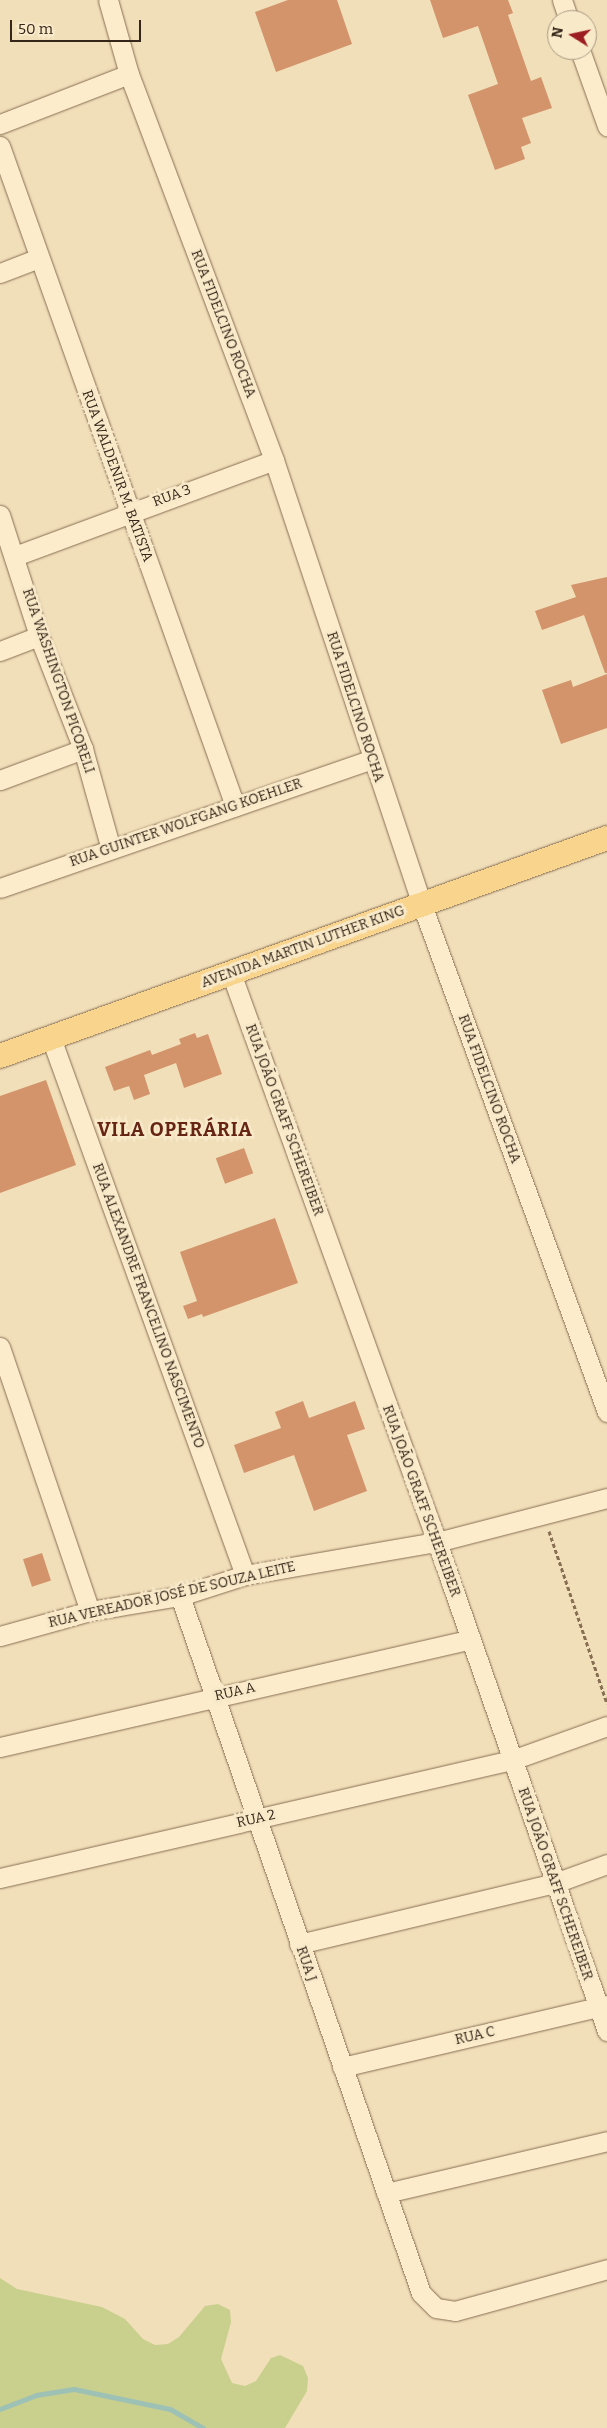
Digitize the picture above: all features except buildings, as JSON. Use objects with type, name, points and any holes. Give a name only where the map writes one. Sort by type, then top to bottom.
[{"type":"main road","name":"AVENIDA MARTIN LUTHER KING","points":[[0,1056],[607,838]]},
{"type":"street","name":"RUA FIDELCINO ROCHA","points":[[108,0],[129,74],[274,460],[422,905],[607,1412]]},
{"type":"street","points":[[584,60],[607,126]]},
{"type":"street","points":[[0,124],[129,74]]},
{"type":"street","name":"RUA WALDENIR M. BATISTA","points":[[0,146],[235,806]]},
{"type":"street","points":[[0,273],[39,258]]},
{"type":"street","name":"RUA 3","points":[[15,556],[130,511],[274,460]]},
{"type":"street","name":"RUA WASHINGTON PICORELI","points":[[0,515],[15,556],[39,636],[83,749],[111,849]]},
{"type":"street","points":[[0,651],[39,636]]},
{"type":"street","points":[[0,780],[83,749]]},
{"type":"street","name":"RUA GUINTER WOLFGANG KOEHLER","points":[[0,888],[372,759]]},
{"type":"street","name":"RUA JOÃO GRAFF SCHEREIBER","points":[[231,973],[437,1542],[555,1883],[603,2006],[607,2031]]},
{"type":"street","name":"RUA ALEXANDRE FRANCELINO NASCIMENTO","points":[[51,1038],[245,1575]]},
{"type":"street","points":[[0,1347],[90,1611]]},
{"type":"street","name":"RUA VEREADOR JOSÉ DE SOUZA LEITE","points":[[0,1636],[90,1611],[180,1596],[245,1575],[437,1542],[607,1498]]},
{"type":"street","name":"RUA J","points":[[180,1596],[255,1819],[421,2293],[436,2308],[455,2311],[607,2269]]},
{"type":"street","name":"RUA A","points":[[0,1747],[470,1639]]},
{"type":"street","points":[[512,1760],[607,1726]]},
{"type":"street","name":"RUA 2","points":[[0,1878],[512,1760]]},
{"type":"street","points":[[299,1944],[555,1883],[607,1864]]},
{"type":"street","name":"RUA C","points":[[342,2067],[603,2006]]},
{"type":"street","points":[[386,2192],[607,2141]]},
{"type":"path","points":[[544,1514],[607,1703]]},
{"type":"green space","points":[[0,2278],[17,2289],[102,2307],[125,2319],[143,2339],[155,2345],[168,2344],[179,2337],[205,2306],[218,2304],[230,2310],[231,2322],[221,2359],[232,2383],[245,2386],[256,2381],[271,2358],[280,2355],[303,2366],[308,2378],[307,2391],[285,2428],[0,2428]]},
{"type":"waterway","points":[[0,2409],[36,2395],[74,2389],[170,2409],[203,2428]]},
{"type":"district","name":"VILA OPERÁRIA","points":[[175,1130]]}]
